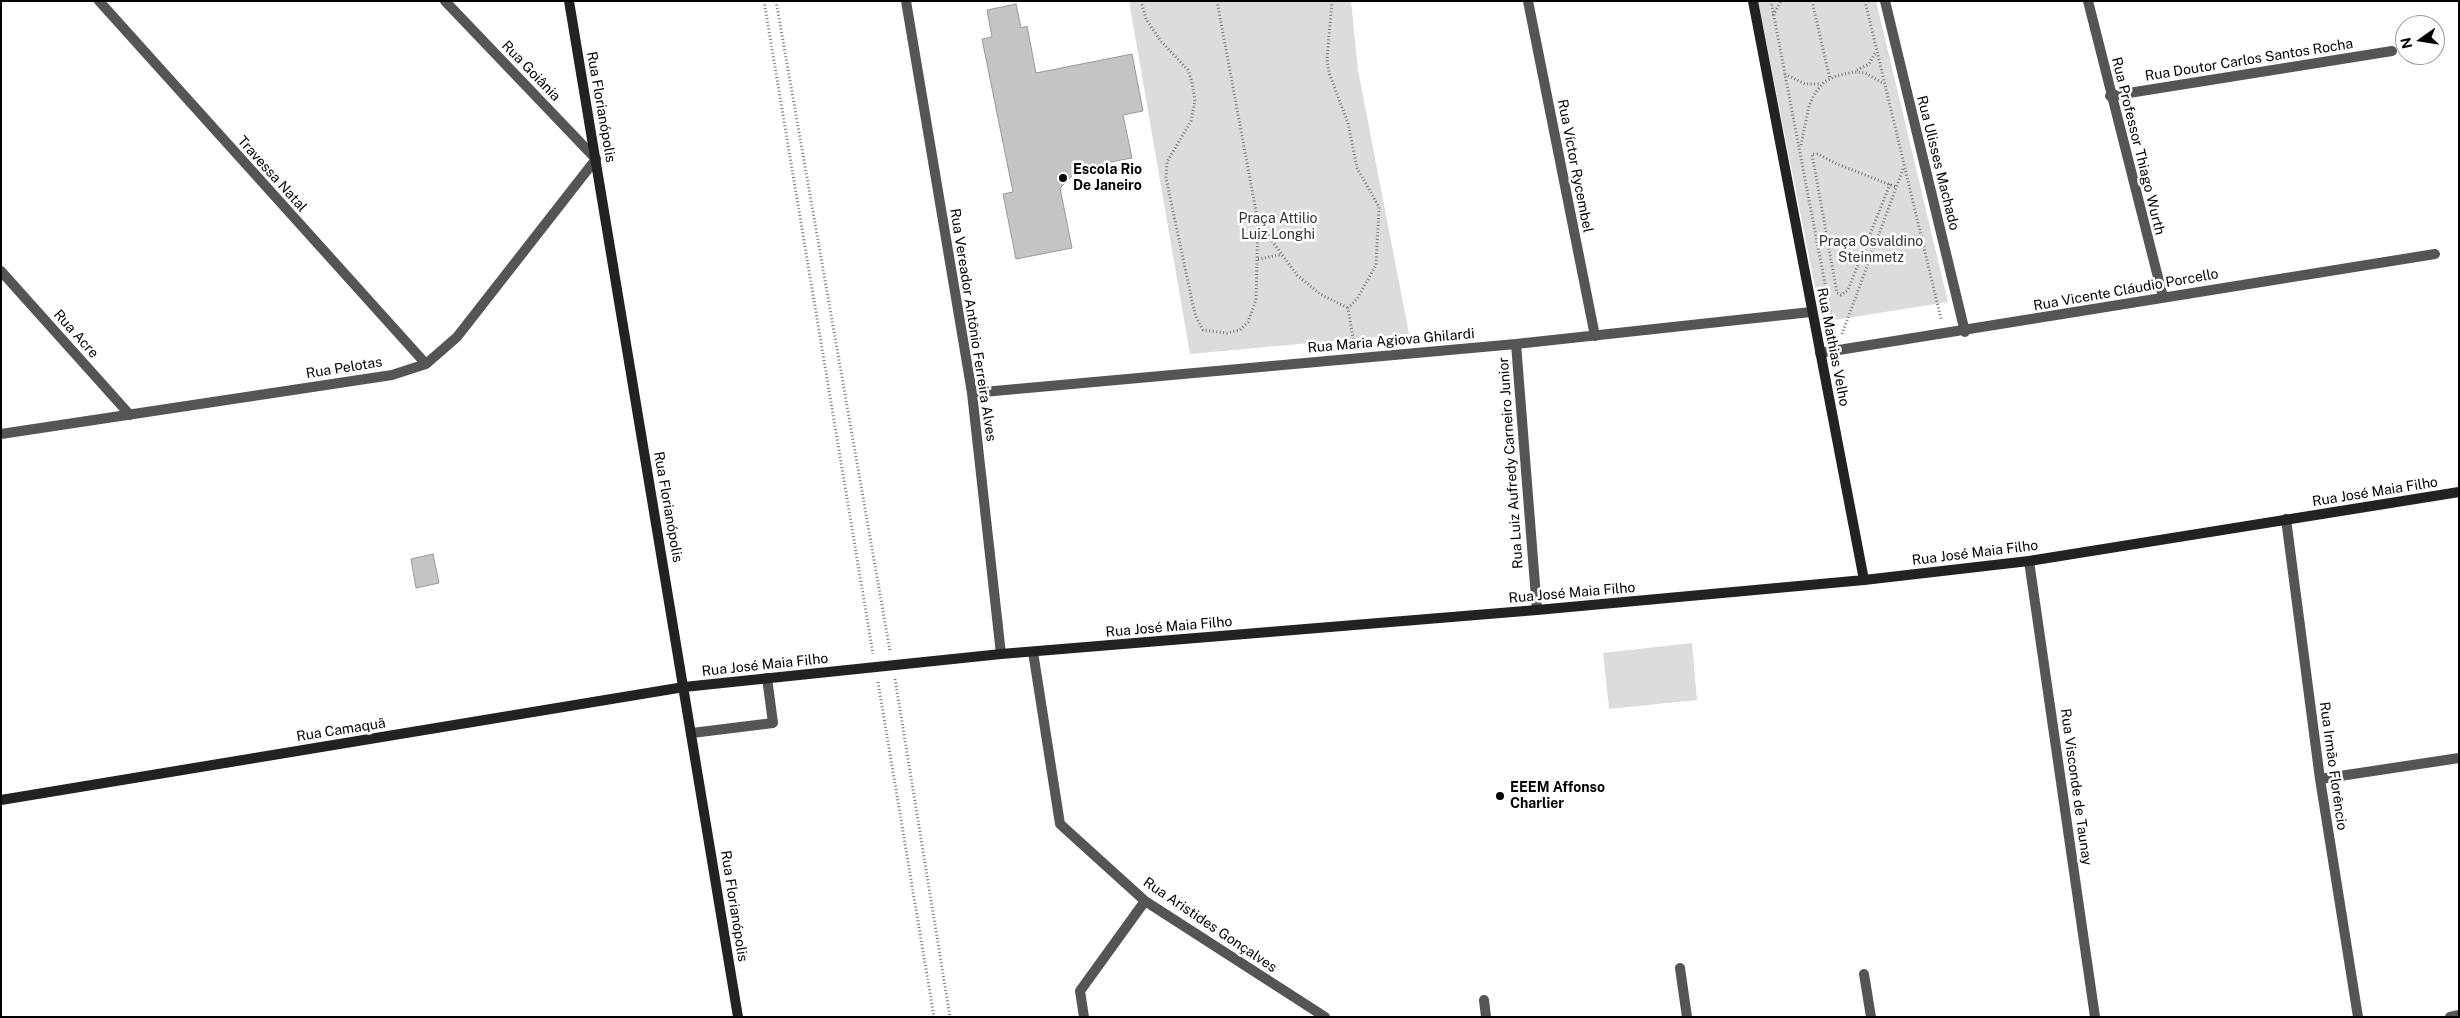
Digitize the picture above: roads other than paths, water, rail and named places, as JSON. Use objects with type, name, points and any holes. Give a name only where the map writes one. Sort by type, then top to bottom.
[{"type":"street","name":"Travessa Natal","points":[[99,1],[426,364]]},
{"type":"street","name":"Rua Goiânia","points":[[446,1],[596,159]]},
{"type":"street","name":"Rua Florianópolis","points":[[570,1],[738,1017]]},
{"type":"street","name":"Rua Vereador Antônio Ferreira Alves","points":[[906,1],[972,393],[1001,654]]},
{"type":"street","name":"Rua Víctor Rycembel","points":[[1528,1],[1595,336]]},
{"type":"street","name":"Rua Mathias Velho","points":[[1753,1],[1811,312],[1864,580]]},
{"type":"street","name":"Rua Ulisses Machado","points":[[1884,1],[1965,332]]},
{"type":"street","name":"Rua Professor Thiago Wurth","points":[[2088,1],[2110,96],[2163,297]]},
{"type":"street","name":"Rua Doutor Carlos Santos Rocha","points":[[2110,96],[2392,51]]},
{"type":"street","name":"Rua Pelotas","points":[[1,434],[392,374],[426,364],[456,337],[596,159]]},
{"type":"street","name":"Rua Vicente Cláudio Porcello","points":[[1820,353],[1965,332],[2163,297],[2435,254]]},
{"type":"street","name":"Rua Acre","points":[[1,270],[130,415]]},
{"type":"street","name":"Rua Maria Agiova Ghilardi","points":[[972,393],[1516,344],[1811,312]]},
{"type":"street","name":"Rua Luiz Aufredy Carneiro Junior","points":[[1516,344],[1537,610]]},
{"type":"street","name":"Rua José Maia Filho","points":[[684,687],[1001,654],[1537,610],[1864,580],[2029,561],[2459,492]]},
{"type":"street","name":"Rua Irmão Florêncio","points":[[2286,519],[2320,779],[2358,1017]]},
{"type":"street","name":"Rua Visconde de Taunay","points":[[2029,561],[2095,1017]]},
{"type":"street","name":"Rua Aristides Gonçalves","points":[[1033,652],[1060,824],[1145,901],[1325,1017]]},
{"type":"street","points":[[692,733],[773,723],[767,678]]},
{"type":"street","name":"Rua Camaquã","points":[[1,800],[684,687]]},
{"type":"street","points":[[2320,779],[2459,758]]},
{"type":"street","points":[[1084,1017],[1080,991],[1145,901]]},
{"type":"street","points":[[1680,968],[1687,1017]]},
{"type":"street","points":[[1864,974],[1871,1017]]},
{"type":"street","points":[[1484,1000],[1486,1017]]},
{"type":"street","points":[[2450,1017],[2459,1015]]},
{"type":"place","name":"Escola Rio De Janeiro","points":[[1063,178]]},
{"type":"place","name":"EEEM Affonso Charlier","points":[[1500,796]]},
{"type":"park label","name":"Praça Attilio Luiz Longhi","points":[[1278,227]]},
{"type":"park label","name":"Praça Osvaldino Steinmetz","points":[[1871,250]]}]
